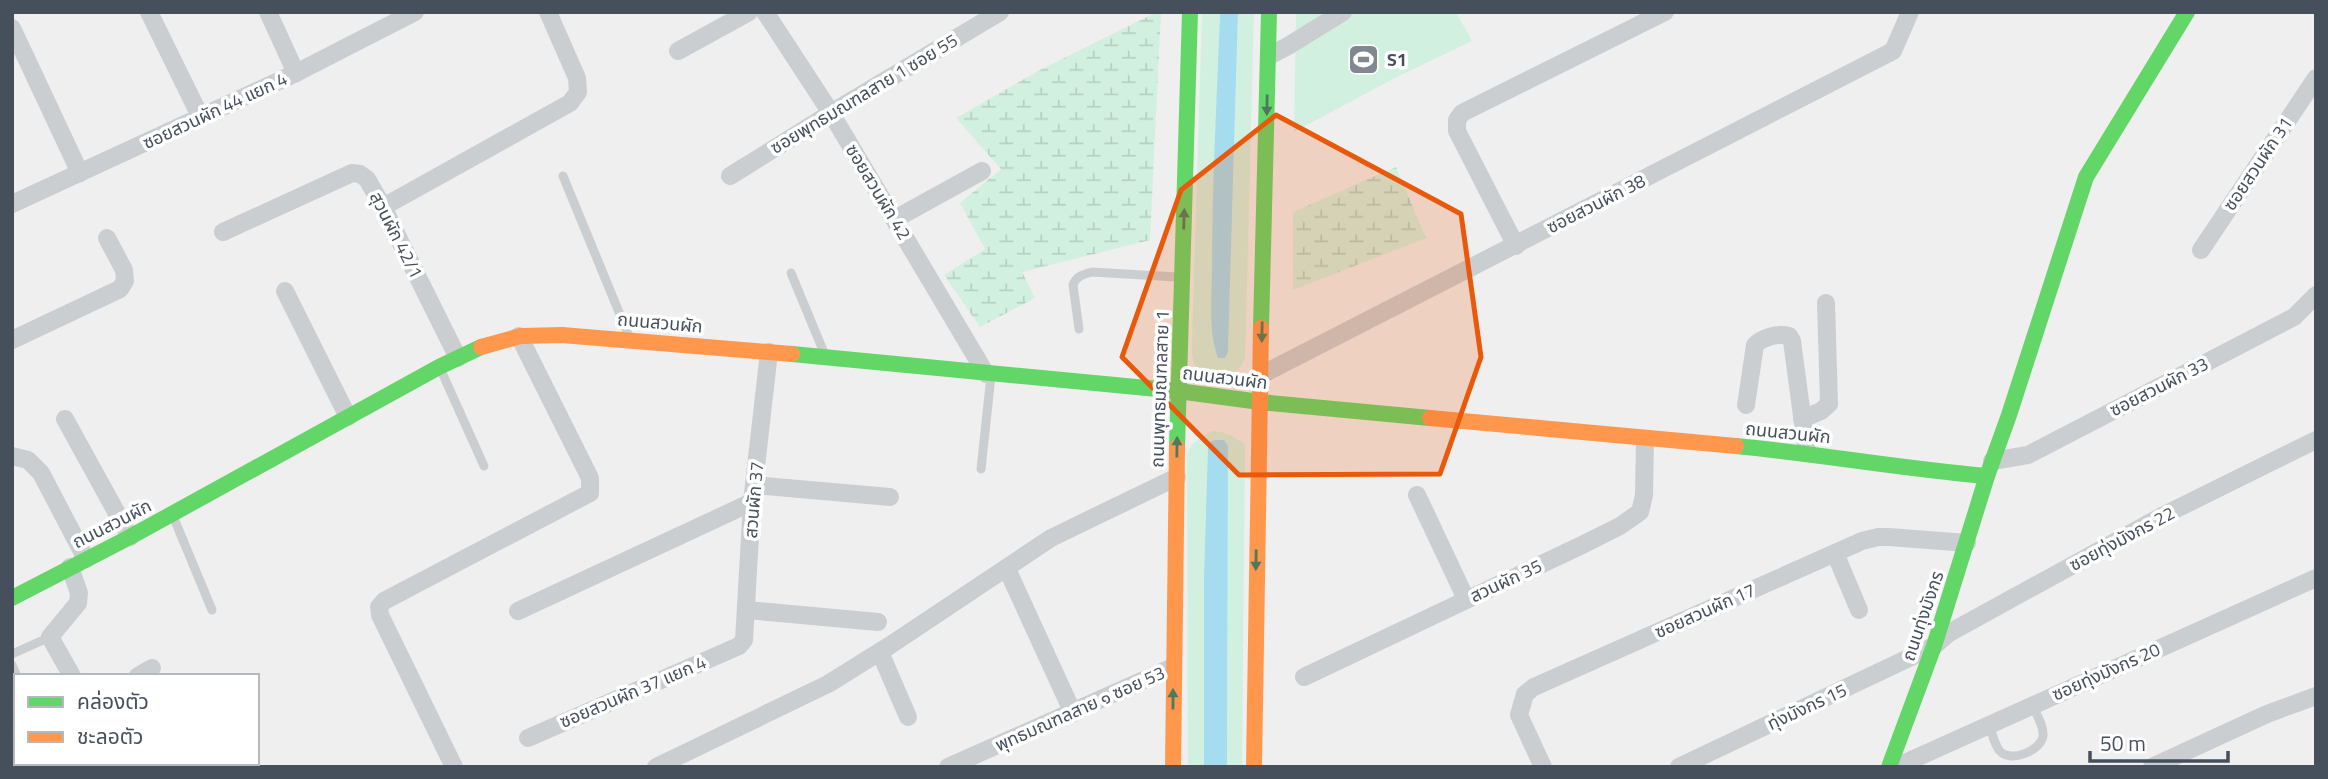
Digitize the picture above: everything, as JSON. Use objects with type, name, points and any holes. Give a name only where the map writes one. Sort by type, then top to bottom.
[{"type":"street","points":[[149,12],[201,118]]},
{"type":"street","points":[[268,12],[296,73]]},
{"type":"street","name":"ซอยสวนผัก 44 แยก 4","points":[[12,204],[296,73],[390,17],[415,12]]},
{"type":"street","points":[[383,207],[569,103],[578,92],[577,78],[548,12]]},
{"type":"street","points":[[678,51],[749,12]]},
{"type":"street","name":"ซอยสวนผัก 42","points":[[765,12],[831,113],[988,374]]},
{"type":"street","name":"ซอยพุทธมณฑลสาย 1 ซอย 55","points":[[730,176],[1000,12]]},
{"type":"street","name":"ถนนพุทธมณฑลสาย 1","points":[[1173,767],[1177,477],[1185,392],[1183,277],[1190,12]]},
{"type":"street","points":[[1254,767],[1269,12]]},
{"type":"street","points":[[1269,55],[1343,12]]},
{"type":"street","points":[[1516,246],[1457,131],[1457,120],[1462,113],[1665,12]]},
{"type":"street","name":"ซอยสวนผัก 38","points":[[1261,375],[1893,51],[1910,12]]},
{"type":"street","points":[[1990,468],[2086,177],[2187,12]]},
{"type":"street","points":[[12,28],[19,58],[80,173]]},
{"type":"street","name":"ซอยสวนผัก 31","points":[[2201,250],[2316,78]]},
{"type":"street","points":[[895,219],[982,171]]},
{"type":"street","name":"สุวนผัก 42/1","points":[[223,232],[352,173],[360,174],[367,179],[383,207],[458,358]]},
{"type":"street","points":[[12,340],[120,289],[125,281],[124,270],[107,237]]},
{"type":"street","points":[[285,290],[348,416]]},
{"type":"street","name":"ซอยสวนผัก 33","points":[[1990,468],[2040,449],[2294,317],[2316,295]]},
{"type":"street","points":[[1802,419],[1821,411],[1829,404],[1826,303]]},
{"type":"street","name":"ถนนสวนผัก","points":[[12,598],[130,537],[439,367],[486,345],[519,336],[559,334],[769,352],[1185,392],[1260,402],[1807,453],[1940,472],[1990,468]]},
{"type":"street","points":[[1746,405],[1755,345],[1761,339],[1785,334],[1789,336],[1792,341],[1807,453]]},
{"type":"street","points":[[454,767],[380,615],[379,607],[384,601],[590,493],[590,478],[519,336]]},
{"type":"street","name":"สวนผัก 37","points":[[739,646],[744,640],[753,494],[769,352]]},
{"type":"street","points":[[65,419],[130,537]]},
{"type":"street","name":"สวนผัก 35","points":[[1304,677],[1620,526],[1640,512],[1644,495],[1645,439]]},
{"type":"street","name":"ซอยทุ่งมังกร 22","points":[[1934,646],[1949,633],[2152,522],[2316,440]]},
{"type":"street","points":[[12,456],[28,460],[41,473],[78,563],[78,603],[50,637],[71,674]]},
{"type":"street","name":"ถนนทุ่งมังกร","points":[[1889,767],[1934,646],[1990,468]]},
{"type":"street","points":[[656,767],[828,684],[1051,538],[1177,477]]},
{"type":"street","points":[[518,611],[753,494],[890,497]]},
{"type":"street","points":[[1417,495],[1466,600]]},
{"type":"street","name":"ซอยสวนผัก 17","points":[[1543,767],[1519,715],[1525,694],[1534,687],[1862,541],[1878,537],[1967,543]]},
{"type":"street","points":[[1835,553],[1859,610]]},
{"type":"street","points":[[1007,569],[1073,713]]},
{"type":"street","name":"ซอยทุ่งมังกร 20","points":[[1896,767],[2316,578]]},
{"type":"street","points":[[747,610],[878,622]]},
{"type":"street","name":"ซอยสวนผัก 37 แยก 4","points":[[528,738],[739,646]]},
{"type":"street","name":"ทุ่งมังกร 15","points":[[1679,767],[1934,646]]},
{"type":"street","points":[[880,652],[908,717]]},
{"type":"street","name":"พุทธมณฑลสาย ๑ ซอย 53","points":[[948,767],[1173,667]]},
{"type":"street","points":[[2152,767],[2267,714],[2316,696]]},
{"type":"lane","points":[[563,176],[630,339]]},
{"type":"lane","points":[[1079,329],[1073,285],[1082,274],[1092,272],[1183,277]]},
{"type":"lane","points":[[791,273],[826,359]]},
{"type":"lane","points":[[439,367],[484,466]]},
{"type":"lane","points":[[981,469],[988,374]]},
{"type":"lane","points":[[172,514],[212,610]]},
{"type":"lane","points":[[12,654],[50,637]]},
{"type":"lane","points":[[1989,724],[2000,752],[2016,756],[2030,751],[2040,745],[2043,738],[2042,727],[2032,705]]},
{"type":"highlighted area","points":[[1276,115],[1461,214],[1481,357],[1440,474],[1239,475],[1122,357],[1181,190]]},
{"type":"green space","points":[[1161,12],[1150,240],[1022,272],[1035,298],[980,327],[944,275],[985,249],[960,203],[1001,169],[956,118],[1040,70]]},
{"type":"green space","points":[[1202,12],[1220,12],[1212,236],[1212,324],[1219,358],[1228,352],[1238,12],[1254,12],[1245,358],[1235,372],[1221,375],[1199,370],[1192,353]]},
{"type":"green space","name":"S1","points":[[1296,12],[1456,12],[1472,41],[1395,78],[1294,132]]},
{"type":"green space","points":[[1396,167],[1426,238],[1293,290],[1293,212]]},
{"type":"green space","points":[[1212,431],[1230,435],[1245,445],[1242,767],[1227,767],[1228,446],[1211,441],[1208,447],[1204,574],[1204,767],[1188,767],[1187,453],[1193,443]]},
{"type":"water","points":[[1220,12],[1238,12],[1228,352],[1225,358],[1218,358],[1211,314]]},
{"type":"water","points":[[1224,440],[1228,446],[1227,767],[1204,767],[1204,574],[1208,447],[1211,441]]},
{"type":"traffic: fast","points":[[1177,447],[1190,12]]},
{"type":"traffic: fast","points":[[1261,328],[1269,12]]},
{"type":"traffic: fast","points":[[1736,446],[1987,476],[2086,177],[2187,12]]},
{"type":"traffic: fast","points":[[12,598],[130,537],[439,367],[481,347]]},
{"type":"traffic: fast","points":[[792,354],[1430,418]]},
{"type":"traffic: fast","points":[[1889,767],[1934,646],[1987,476]]},
{"type":"traffic: slow","points":[[1254,767],[1261,328]]},
{"type":"traffic: slow","points":[[481,347],[521,336],[562,335],[792,354]]},
{"type":"traffic: slow","points":[[1430,418],[1736,446]]},
{"type":"traffic: slow","points":[[1173,767],[1177,447]]},
{"type":"place","name":"S1","points":[[1364,60]]}]
